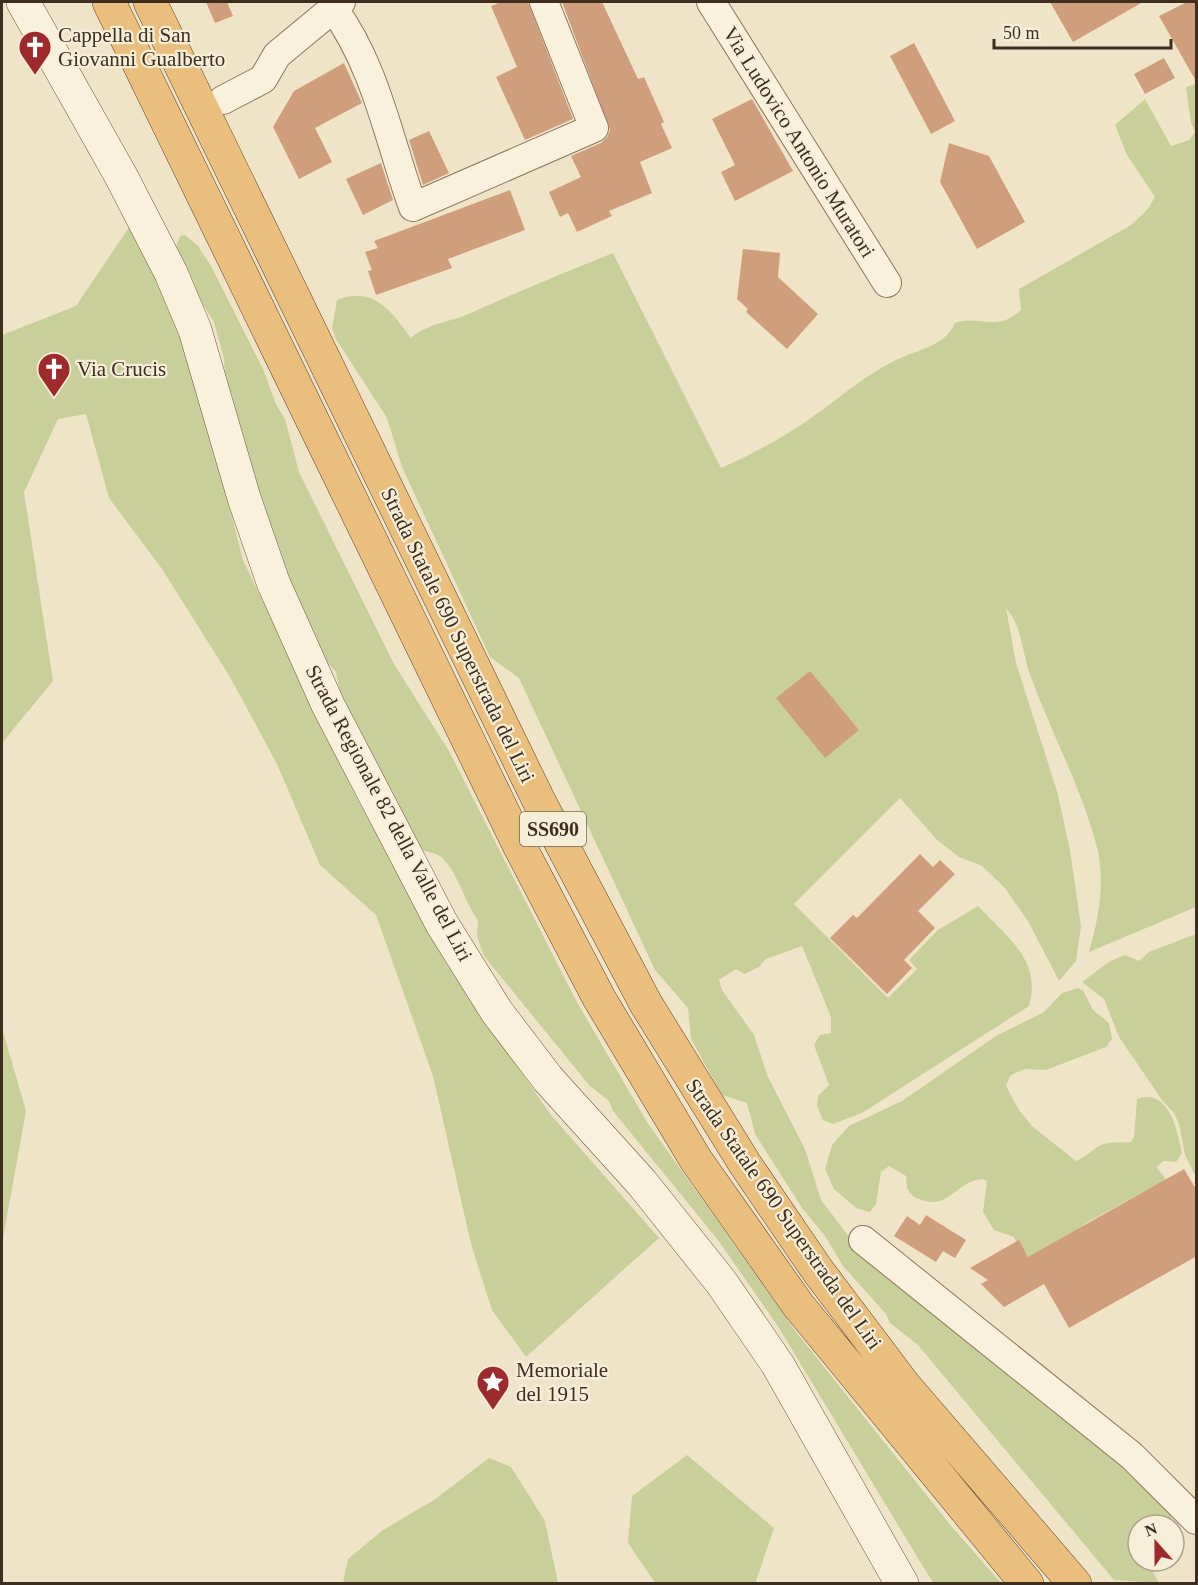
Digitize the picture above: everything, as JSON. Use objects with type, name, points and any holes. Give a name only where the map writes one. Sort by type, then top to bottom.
[{"type":"highway","name":"Strada Statale 690 Superstrada del Liri","points":[[109,2],[505,816],[599,998],[696,1160],[798,1305],[1027,1584]]},
{"type":"highway","name":"Strada Statale 690 Superstrada del Liri","points":[[150,2],[538,801],[646,1005],[744,1164],[818,1271],[904,1384],[1075,1584]]},
{"type":"main road","name":"Strada Regionale 82 della Valle del Liri","points":[[23,2],[121,176],[171,273],[195,330],[244,498],[273,582],[328,705],[442,924],[497,1012],[548,1079],[642,1183],[721,1282],[778,1365],[902,1584]]},
{"type":"street","points":[[223,100],[263,79],[277,55],[337,5],[364,64],[413,207],[594,128],[544,2]]},
{"type":"street","name":"Via Ludovico Antonio Muratori","points":[[711,2],[887,282]]},
{"type":"street","points":[[863,1240],[1132,1456],[1197,1521]]},
{"type":"green space","points":[[1196,84],[1196,907],[1089,952],[1100,903],[1101,877],[1098,852],[1077,787],[1032,680],[1016,624],[1006,608],[1016,663],[1057,791],[1070,850],[1081,926],[1076,961],[1059,981],[1028,921],[1004,887],[982,866],[959,857],[937,840],[900,798],[794,904],[888,998],[917,969],[909,960],[938,930],[978,906],[1010,939],[1026,962],[1031,975],[1032,990],[1029,1006],[862,1113],[833,1124],[823,1120],[817,1106],[818,1096],[829,1085],[814,1045],[820,1035],[831,1033],[831,1017],[802,946],[766,959],[759,967],[745,974],[736,969],[719,980],[722,990],[754,1035],[768,1077],[805,1149],[821,1200],[863,1255],[1038,1387],[1170,1509],[1171,1513],[1126,1513],[1126,1573],[1154,1573],[1159,1583],[1114,1580],[918,1345],[890,1323],[886,1314],[843,1266],[825,1236],[802,1208],[755,1134],[747,1103],[722,1095],[691,1039],[688,1008],[655,970],[519,678],[490,657],[402,467],[387,418],[336,339],[332,329],[337,300],[350,296],[362,296],[381,304],[397,319],[411,338],[431,326],[466,315],[613,253],[721,468],[795,429],[884,367],[937,343],[944,338],[955,323],[972,320],[996,322],[1012,317],[1021,310],[1019,289],[1131,225],[1147,210],[1155,197],[1127,155],[1115,125],[1145,99],[1171,146],[1189,140],[1195,132],[1191,123],[1186,87]]},
{"type":"green space","points":[[134,220],[177,317],[212,438],[243,560],[351,787],[446,963],[551,1115],[659,1238],[526,1357],[492,1310],[471,1244],[433,1076],[376,915],[320,865],[277,764],[230,677],[162,569],[109,498],[86,414],[58,419],[24,492],[53,681],[2,743],[2,335],[76,306]]},
{"type":"green space","points":[[185,235],[198,246],[211,266],[263,369],[276,404],[285,419],[299,472],[394,664],[449,751],[578,1004],[647,1122],[797,1333],[952,1527],[1001,1583],[933,1583],[779,1328],[718,1240],[613,1111],[609,1101],[589,1085],[484,956],[477,936],[478,920],[447,863],[439,856],[419,849],[343,708],[336,672],[322,657],[249,488],[225,381],[224,359],[214,322],[194,291],[176,247],[180,236]]},
{"type":"green space","points":[[1196,934],[1196,1177],[1185,1155],[1179,1124],[1174,1113],[1162,1100],[1119,1037],[1104,999],[1082,982],[1110,961],[1125,955],[1139,961],[1149,952]]},
{"type":"green space","points":[[1078,988],[1083,990],[1093,1010],[1109,1023],[1112,1039],[1106,1047],[1046,1070],[1025,1069],[1015,1073],[1010,1076],[1006,1086],[1019,1110],[1033,1127],[1076,1161],[1101,1145],[1131,1142],[1134,1137],[1137,1099],[1148,1097],[1157,1099],[1170,1114],[1182,1153],[1176,1162],[1164,1161],[1156,1167],[1165,1180],[1088,1222],[1033,1260],[1020,1250],[1014,1237],[994,1230],[983,1212],[987,1181],[983,1179],[966,1184],[938,1202],[929,1202],[911,1194],[907,1188],[906,1176],[889,1166],[881,1172],[876,1204],[870,1212],[856,1208],[834,1189],[825,1169],[832,1145],[849,1126],[902,1101],[996,1036],[1044,1012],[1062,993]]},
{"type":"green space","points":[[2,1028],[26,1111],[2,1244]]},
{"type":"green space","points":[[687,1455],[774,1528],[756,1581],[760,1583],[655,1583],[628,1543],[632,1496]]},
{"type":"green space","points":[[489,1458],[511,1467],[545,1521],[558,1583],[343,1583],[348,1559],[383,1530],[434,1500]]},
{"type":"building","points":[[206,2],[227,2],[233,16],[215,23]]},
{"type":"building","points":[[501,2],[528,2],[573,119],[525,140],[496,77],[517,67],[491,6]]},
{"type":"building","points":[[562,2],[602,2],[638,79],[644,77],[664,122],[661,124],[672,148],[640,162],[652,193],[609,211],[612,216],[577,232],[568,213],[560,217],[549,192],[581,177],[571,156],[601,143],[610,130]]},
{"type":"building","points":[[1050,2],[1143,2],[1073,42]]},
{"type":"building","points":[[1187,2],[1197,2],[1197,83],[1159,16]]},
{"type":"building","points":[[914,43],[955,121],[931,134],[890,56]]},
{"type":"building","points":[[1164,58],[1175,78],[1145,94],[1134,74]]},
{"type":"building","points":[[344,63],[362,103],[315,128],[332,162],[299,179],[273,127],[294,91]]},
{"type":"building","points":[[752,99],[793,171],[735,201],[721,172],[735,165],[712,119]]},
{"type":"building","points":[[429,131],[449,173],[423,185],[409,140]]},
{"type":"building","points":[[949,143],[989,156],[1025,222],[977,249],[940,182]]},
{"type":"building","points":[[381,163],[393,200],[363,215],[346,179]]},
{"type":"building","points":[[510,190],[525,230],[448,259],[452,268],[376,295],[368,271],[372,270],[365,252],[378,248],[374,241]]},
{"type":"building","points":[[743,249],[780,253],[778,277],[818,314],[787,349],[746,312],[748,309],[737,299]]},
{"type":"building","points":[[810,671],[859,730],[825,758],[776,698]]},
{"type":"building","points":[[920,854],[933,867],[940,860],[955,874],[918,911],[935,928],[904,960],[912,968],[887,994],[830,938],[853,915],[857,918]]},
{"type":"building","points":[[1184,1169],[1197,1191],[1197,1256],[1069,1328],[1044,1284],[1004,1307],[981,1284],[988,1280],[970,1268],[1019,1240],[1028,1257]]},
{"type":"building","points":[[926,1215],[966,1240],[955,1258],[943,1251],[936,1262],[894,1236],[907,1216],[920,1225]]},
{"type":"place","name":"Cappella di San Giovanni Gualberto","points":[[35,76]]},
{"type":"place","name":"Via Crucis","points":[[54,398]]},
{"type":"place","name":"Memoriale del 1915","points":[[493,1411]]}]
